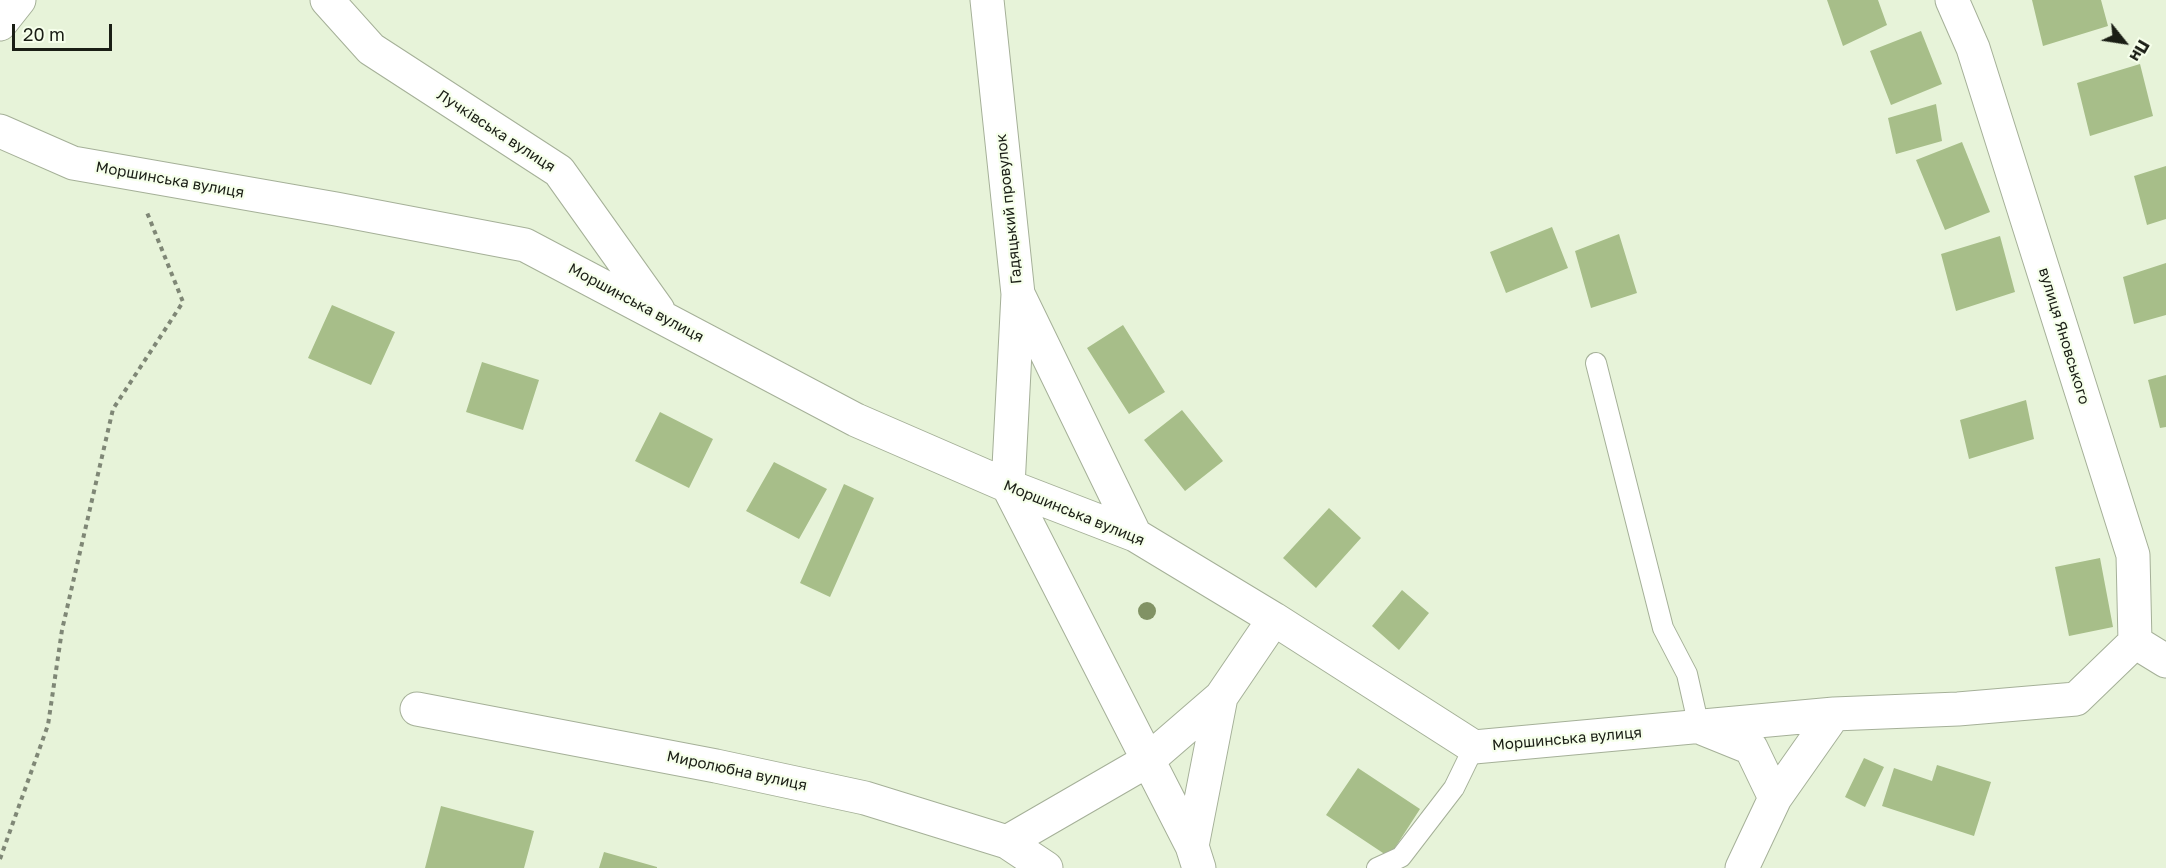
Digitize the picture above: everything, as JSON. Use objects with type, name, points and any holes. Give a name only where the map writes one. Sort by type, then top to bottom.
[{"type":"street","points":[[0,24],[19,0]]},
{"type":"street","name":"Лучківська вулиця","points":[[327,0],[371,49],[559,171],[661,316]]},
{"type":"street","name":"Гадяцький провулок","points":[[987,0],[1018,294],[1135,535]]},
{"type":"street","name":"вулиця Яновського","points":[[1952,0],[1973,48],[2133,555],[2135,642]]},
{"type":"street","name":"Моршинська вулиця","points":[[0,131],[73,163],[525,245],[856,420],[1008,486],[1135,535],[1274,619],[1474,747],[1834,714],[1958,709],[2076,699],[2135,642]]},
{"type":"street","points":[[1018,294],[1008,486],[1196,857]]},
{"type":"street","points":[[1007,842],[1147,761],[1221,697],[1274,619]]},
{"type":"street","points":[[2135,642],[2166,661]]},
{"type":"street","points":[[1196,857],[1221,697]]},
{"type":"street","name":"Миролюбна вулиця","points":[[417,709],[716,766],[865,798],[1007,842],[1046,868]]},
{"type":"street","points":[[1742,868],[1774,798],[1834,714]]},
{"type":"street","points":[[1699,727],[1751,748],[1774,798]]},
{"type":"lane","points":[[1596,363],[1663,628],[1687,674],[1699,727]]},
{"type":"lane","points":[[1377,868],[1401,857],[1454,788],[1474,747]]},
{"type":"path","points":[[0,859],[48,725],[62,630],[112,409],[183,302],[131,173]]},
{"type":"building","points":[[1827,0],[1878,0],[1887,25],[1843,46]]},
{"type":"building","points":[[2032,0],[2101,0],[2108,26],[2043,46]]},
{"type":"building","points":[[1921,31],[1942,84],[1891,105],[1870,51]]},
{"type":"building","points":[[2140,64],[2153,116],[2090,136],[2077,83]]},
{"type":"building","points":[[1936,104],[1942,141],[1896,154],[1888,118]]},
{"type":"building","points":[[1962,142],[1990,212],[1945,230],[1916,160]]},
{"type":"building","points":[[2166,166],[2166,219],[2147,225],[2134,176]]},
{"type":"building","points":[[1552,227],[1568,268],[1506,293],[1490,252]]},
{"type":"building","points":[[1619,234],[1637,293],[1591,308],[1575,251]]},
{"type":"building","points":[[2000,236],[2015,292],[1956,311],[1941,254]]},
{"type":"building","points":[[2166,263],[2166,315],[2134,324],[2123,277]]},
{"type":"building","points":[[332,305],[395,332],[371,385],[308,358]]},
{"type":"building","points":[[1123,325],[1165,392],[1129,414],[1087,348]]},
{"type":"building","points":[[482,362],[539,380],[523,430],[466,412]]},
{"type":"building","points":[[2166,375],[2166,427],[2160,428],[2148,380]]},
{"type":"building","points":[[2026,400],[2034,439],[1969,459],[1960,420]]},
{"type":"building","points":[[1182,410],[1223,461],[1185,491],[1144,440]]},
{"type":"building","points":[[660,412],[713,439],[689,488],[635,461]]},
{"type":"building","points":[[774,462],[827,489],[799,539],[746,511]]},
{"type":"building","points":[[844,484],[874,498],[830,597],[800,583]]},
{"type":"building","points":[[1329,508],[1361,538],[1316,588],[1283,558]]},
{"type":"building","points":[[2100,558],[2113,627],[2069,636],[2055,567]]},
{"type":"building","points":[[1402,590],[1429,613],[1399,650],[1372,626]]},
{"type":"building","points":[[1864,758],[1884,767],[1865,807],[1845,797]]},
{"type":"building","points":[[1937,765],[1991,782],[1974,836],[1882,806],[1894,768],[1932,781]]},
{"type":"building","points":[[1358,768],[1420,809],[1389,857],[1326,815]]},
{"type":"building","points":[[441,806],[534,831],[524,868],[425,868]]},
{"type":"building","points":[[604,852],[657,867],[657,868],[599,868]]}]
